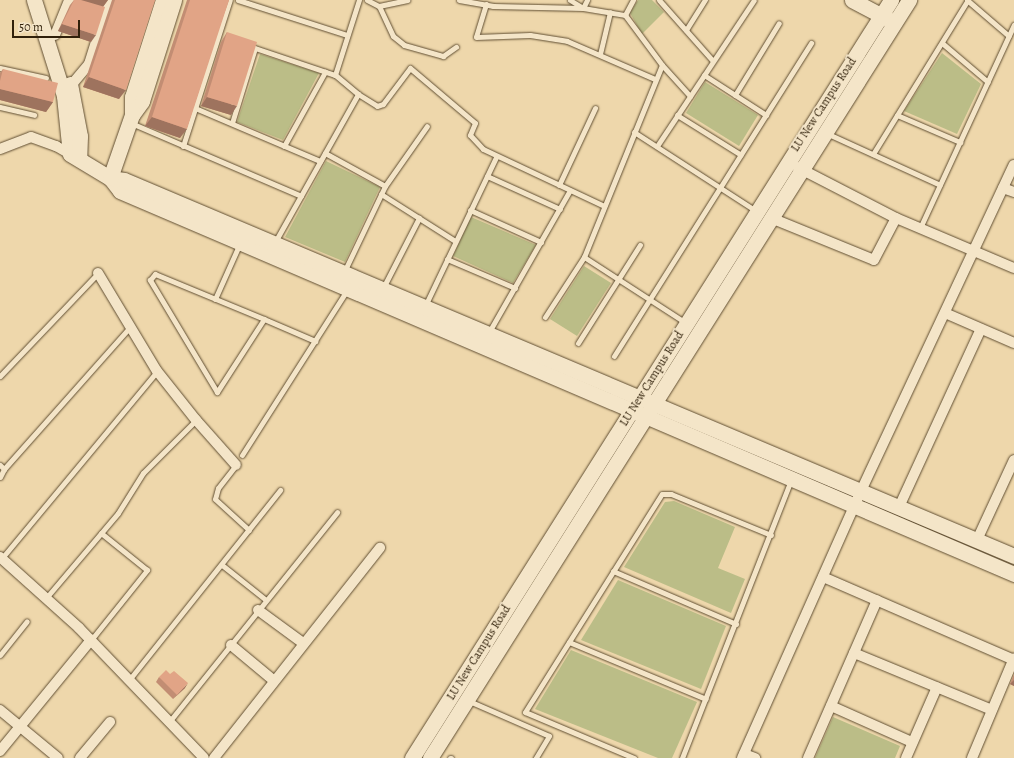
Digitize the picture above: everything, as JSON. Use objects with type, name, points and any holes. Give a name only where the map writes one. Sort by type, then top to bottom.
[{"type":"street","points":[[34,0],[67,90]]},
{"type":"street","points":[[42,0],[55,35],[67,90],[80,136],[74,157]]},
{"type":"street","points":[[55,35],[69,0]]},
{"type":"street","points":[[67,90],[89,64],[109,0]]},
{"type":"street","points":[[131,119],[132,97],[163,0]]},
{"type":"street","points":[[110,178],[131,119],[142,101],[174,0]]},
{"type":"street","points":[[852,0],[888,19]]},
{"type":"street","name":"LU New Campus Road","points":[[412,758],[757,212],[794,166],[825,132],[888,19],[891,0]]},
{"type":"street","name":"LU New Campus Road","points":[[430,758],[771,218],[794,166],[888,19],[909,0]]},
{"type":"street","points":[[0,150],[31,137],[56,146],[110,178],[124,180],[344,272],[373,289],[485,339],[636,403],[792,479],[1014,574]]},
{"type":"street","points":[[755,758],[743,756],[861,491],[975,251],[1014,165]]},
{"type":"street","points":[[794,166],[896,218],[1014,268]]},
{"type":"street","points":[[110,178],[120,191],[349,288],[373,289],[424,306],[485,339]]},
{"type":"street","points":[[1004,188],[1014,192]]},
{"type":"street","points":[[771,218],[874,260],[896,218]]},
{"type":"street","points":[[98,273],[157,371],[196,420],[236,465]]},
{"type":"street","points":[[945,313],[1014,343]]},
{"type":"street","points":[[899,507],[981,328]]},
{"type":"street","points":[[651,410],[861,491],[1014,556]]},
{"type":"street","points":[[977,540],[1014,460]]},
{"type":"street","points":[[214,758],[273,680],[380,548]]},
{"type":"street","points":[[1,558],[91,640],[204,758]]},
{"type":"street","points":[[823,577],[1014,659],[972,758]]},
{"type":"street","points":[[808,758],[877,600]]},
{"type":"street","points":[[258,610],[303,643]]},
{"type":"street","points":[[0,751],[91,640]]},
{"type":"street","points":[[231,645],[273,680]]},
{"type":"street","points":[[854,653],[992,710]]},
{"type":"street","points":[[906,758],[936,687]]},
{"type":"street","points":[[831,706],[912,742]]},
{"type":"street","points":[[0,710],[58,758]]},
{"type":"street","points":[[80,758],[110,722]]},
{"type":"lane","points":[[183,146],[230,0]]},
{"type":"lane","points":[[238,0],[347,35]]},
{"type":"lane","points":[[335,75],[359,0]]},
{"type":"lane","points":[[367,0],[379,6],[393,36],[404,46],[443,56],[456,47]]},
{"type":"lane","points":[[379,6],[406,0]]},
{"type":"lane","points":[[459,0],[486,4],[583,8],[624,15],[662,65],[690,96]]},
{"type":"lane","points":[[570,0],[583,8]]},
{"type":"lane","points":[[583,8],[587,0]]},
{"type":"lane","points":[[624,15],[634,0]]},
{"type":"lane","points":[[659,0],[713,61]]},
{"type":"lane","points":[[686,30],[706,0]]},
{"type":"lane","points":[[657,146],[754,0]]},
{"type":"lane","points":[[873,154],[967,0],[1009,36]]},
{"type":"lane","points":[[486,4],[476,37],[530,35],[567,41],[656,79]]},
{"type":"lane","points":[[600,54],[610,12]]},
{"type":"lane","points":[[735,95],[779,23]]},
{"type":"lane","points":[[920,228],[1014,25]]},
{"type":"lane","points":[[219,35],[226,38]]},
{"type":"lane","points":[[942,42],[988,82]]},
{"type":"lane","points":[[241,43],[335,75],[358,94],[377,106],[383,104],[410,68],[476,123],[470,135],[483,149],[496,157],[604,206]]},
{"type":"lane","points":[[614,356],[811,44]]},
{"type":"lane","points":[[232,124],[255,48]]},
{"type":"lane","points":[[546,318],[584,258],[662,65]]},
{"type":"lane","points":[[0,68],[46,78]]},
{"type":"lane","points":[[284,146],[325,72]]},
{"type":"lane","points":[[704,75],[766,115]]},
{"type":"lane","points":[[274,243],[358,94]]},
{"type":"lane","points":[[0,107],[34,115]]},
{"type":"lane","points":[[195,108],[320,161]]},
{"type":"lane","points":[[559,185],[595,108]]},
{"type":"lane","points":[[677,115],[741,155]]},
{"type":"lane","points":[[897,115],[960,142]]},
{"type":"lane","points":[[131,119],[183,146],[300,196]]},
{"type":"lane","points":[[344,272],[385,186],[427,126]]},
{"type":"lane","points":[[634,132],[757,212]]},
{"type":"lane","points":[[825,132],[940,185]]},
{"type":"lane","points":[[325,153],[385,186]]},
{"type":"lane","points":[[424,306],[496,157]]},
{"type":"lane","points":[[486,176],[560,209]]},
{"type":"lane","points":[[485,339],[570,190]]},
{"type":"lane","points":[[382,194],[455,241]]},
{"type":"lane","points":[[470,210],[540,242]]},
{"type":"lane","points":[[373,289],[419,218]]},
{"type":"lane","points":[[214,299],[240,242]]},
{"type":"lane","points":[[578,343],[640,245]]},
{"type":"lane","points":[[584,258],[700,332]]},
{"type":"lane","points":[[447,259],[515,288]]},
{"type":"lane","points":[[0,376],[98,273]]},
{"type":"lane","points":[[264,319],[217,392],[150,280],[155,274],[264,319],[315,341]]},
{"type":"lane","points":[[242,455],[349,288]]},
{"type":"lane","points":[[0,477],[4,469],[131,326]]},
{"type":"lane","points":[[1,558],[157,371]]},
{"type":"lane","points":[[46,598],[118,513],[143,474],[196,420]]},
{"type":"lane","points":[[0,464],[4,469]]},
{"type":"lane","points":[[236,465],[218,488],[215,499],[249,530]]},
{"type":"lane","points":[[682,758],[792,479]]},
{"type":"lane","points":[[129,680],[222,566],[280,490]]},
{"type":"lane","points":[[634,758],[525,712],[662,494],[672,494],[771,535]]},
{"type":"lane","points":[[169,722],[337,512]]},
{"type":"lane","points":[[91,640],[147,570],[101,533]]},
{"type":"lane","points":[[222,566],[266,600]]},
{"type":"lane","points":[[613,571],[736,624]]},
{"type":"lane","points":[[0,655],[28,621]]},
{"type":"lane","points":[[569,642],[706,699]]},
{"type":"lane","points":[[453,693],[549,736],[536,758]]},
{"type":"green space","points":[[638,0],[652,0],[664,12],[642,34],[630,13]]},
{"type":"green space","points":[[942,53],[981,84],[957,134],[904,111]]},
{"type":"green space","points":[[260,54],[319,73],[283,140],[237,122]]},
{"type":"green space","points":[[705,82],[758,115],[739,146],[686,113]]},
{"type":"green space","points":[[326,161],[380,187],[345,262],[285,237]]},
{"type":"green space","points":[[471,217],[536,245],[513,283],[453,256]]},
{"type":"green space","points":[[584,266],[611,283],[577,336],[550,319]]},
{"type":"green space","points":[[674,501],[735,527],[718,568],[745,579],[731,613],[624,567],[665,502]]},
{"type":"green space","points":[[618,580],[726,626],[701,689],[581,640]]},
{"type":"green space","points":[[571,650],[697,702],[672,758],[658,758],[535,709]]},
{"type":"green space","points":[[833,717],[900,746],[895,758],[815,758]]},
{"type":"building","points":[[74,0],[81,0],[105,7],[96,35],[62,24]]},
{"type":"building","points":[[115,0],[155,0],[126,90],[89,77]]},
{"type":"building","points":[[190,0],[229,0],[187,129],[152,117]]},
{"type":"building","points":[[227,32],[257,42],[237,106],[207,97]]},
{"type":"building","points":[[3,69],[58,83],[53,102],[0,89]]},
{"type":"building","points":[[166,670],[170,674],[174,671],[188,683],[177,695],[159,677]]}]
